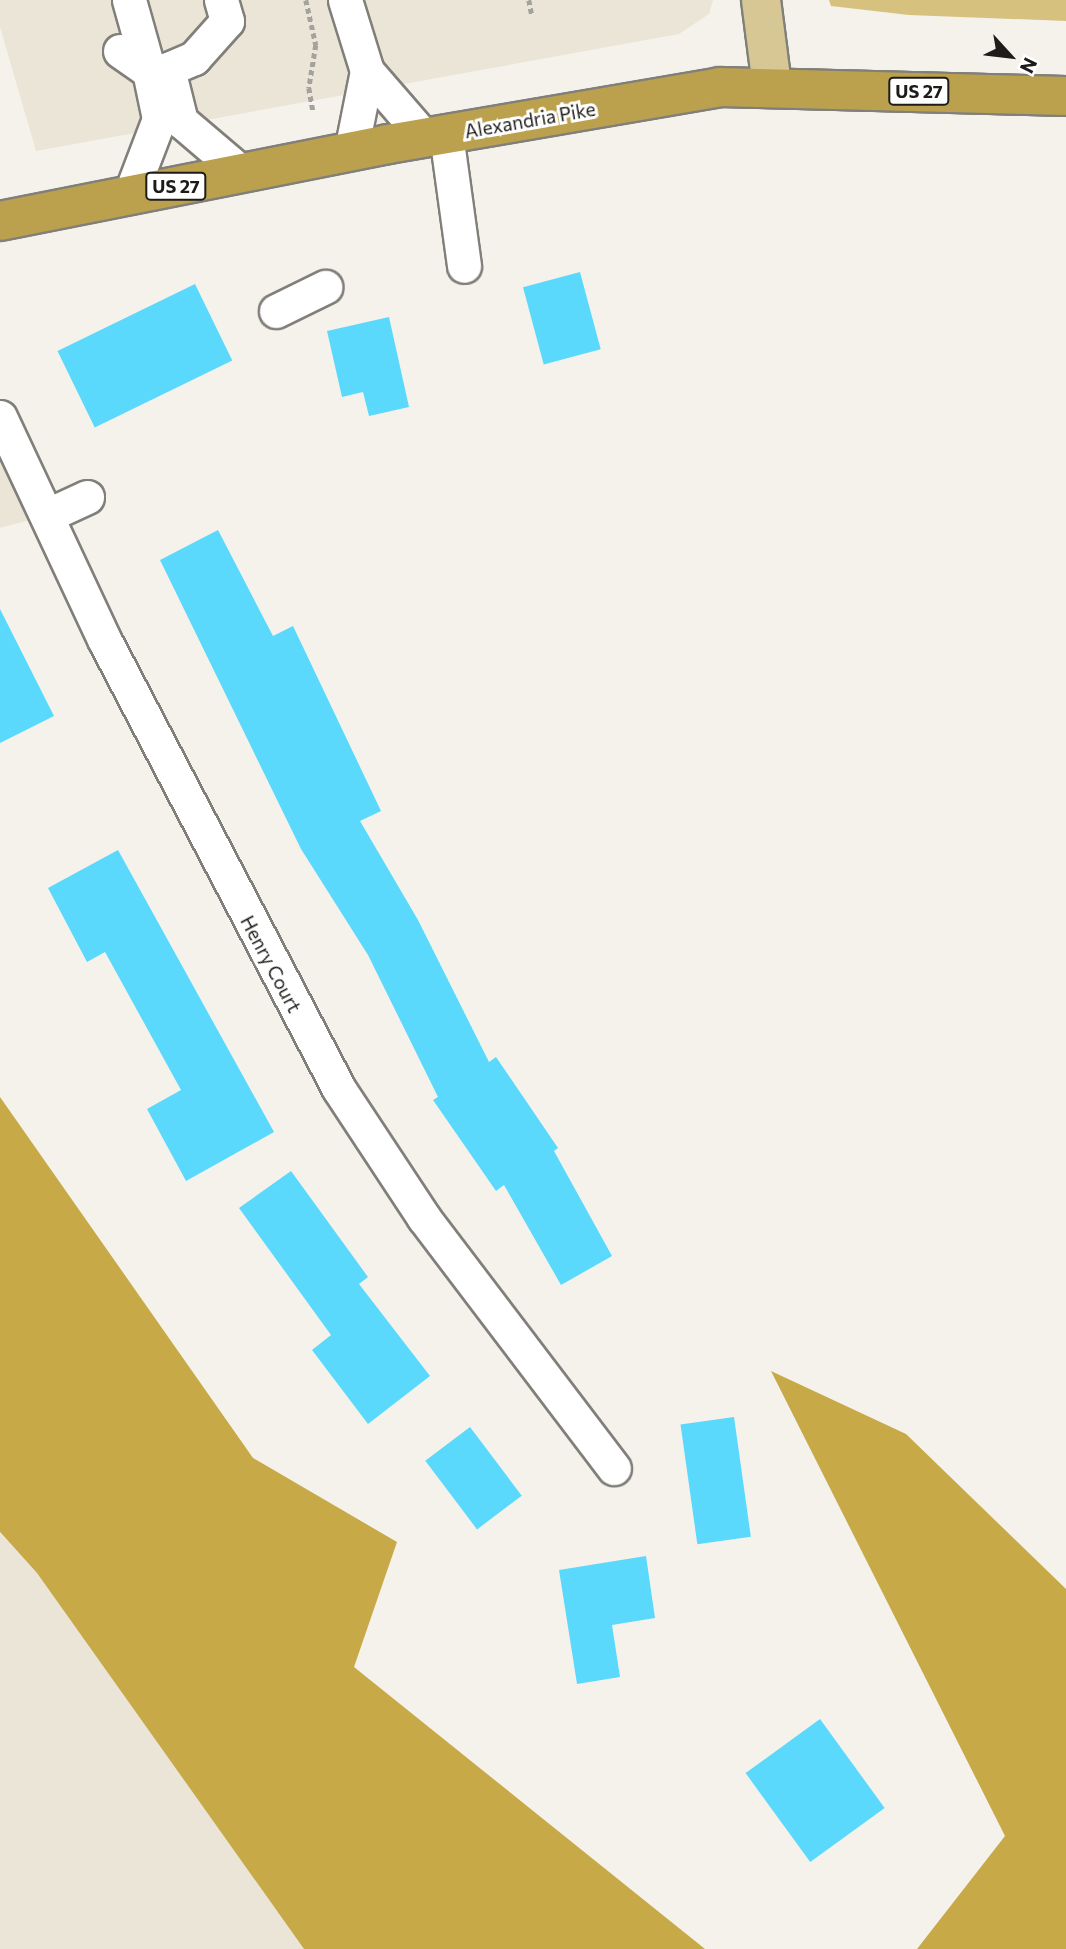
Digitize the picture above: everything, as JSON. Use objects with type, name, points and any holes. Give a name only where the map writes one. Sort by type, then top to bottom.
[{"type":"highway","name":"Alexandria Pike","points":[[0,221],[351,151],[720,87],[772,86],[1066,96]]},
{"type":"main road","points":[[761,0],[772,86]]},
{"type":"street","points":[[129,0],[181,121],[242,173]]},
{"type":"street","points":[[120,51],[159,70],[194,58],[227,21],[221,0]]},
{"type":"street","points":[[345,0],[367,71],[351,151]]},
{"type":"street","points":[[130,195],[159,119],[159,70]]},
{"type":"street","points":[[367,71],[435,136],[464,266]]},
{"type":"street","points":[[276,311],[325,287]]},
{"type":"street","name":"Henry Court","points":[[0,417],[105,641],[339,1089],[424,1218],[614,1468]]},
{"type":"street","points":[[48,515],[87,497]]},
{"type":"path","points":[[306,0],[316,46],[309,88],[313,111]]},
{"type":"path","points":[[529,0],[532,16]]},
{"type":"shaded area","points":[[0,0],[713,0],[709,14],[679,34],[36,151],[0,27]]},
{"type":"shaded area","points":[[829,0],[1066,0],[1066,21],[909,15],[831,6]]},
{"type":"shaded area","points":[[0,417],[48,515],[0,528]]},
{"type":"shaded area","points":[[0,1097],[253,1458],[397,1542],[354,1667],[705,1949],[304,1949],[37,1573],[0,1532]]},
{"type":"shaded area","points":[[771,1371],[906,1434],[1066,1589],[1066,1949],[917,1949],[1005,1836]]},
{"type":"shaded area","points":[[0,1533],[37,1573],[304,1949],[0,1949]]},
{"type":"building","points":[[580,272],[601,349],[544,365],[523,287]]},
{"type":"building","points":[[195,284],[232,360],[95,427],[57,351]]},
{"type":"building","points":[[389,317],[409,407],[369,416],[363,392],[342,397],[327,331]]},
{"type":"building","points":[[218,530],[273,636],[293,626],[381,811],[360,821],[418,920],[489,1062],[496,1057],[558,1148],[554,1151],[612,1256],[561,1285],[504,1185],[496,1191],[433,1100],[438,1097],[368,955],[301,849],[160,560]]},
{"type":"building","points":[[0,609],[54,716],[0,743]]},
{"type":"building","points":[[118,850],[274,1132],[186,1181],[147,1109],[181,1090],[105,952],[87,962],[48,888]]},
{"type":"building","points":[[291,1171],[368,1277],[359,1284],[430,1376],[368,1424],[312,1350],[331,1335],[239,1208]]},
{"type":"building","points":[[734,1417],[751,1537],[697,1544],[681,1425]]},
{"type":"building","points":[[470,1427],[522,1496],[477,1529],[425,1461]]},
{"type":"building","points":[[646,1556],[655,1618],[612,1625],[620,1677],[577,1684],[559,1570]]},
{"type":"building","points":[[820,1719],[885,1808],[810,1862],[746,1773]]}]
